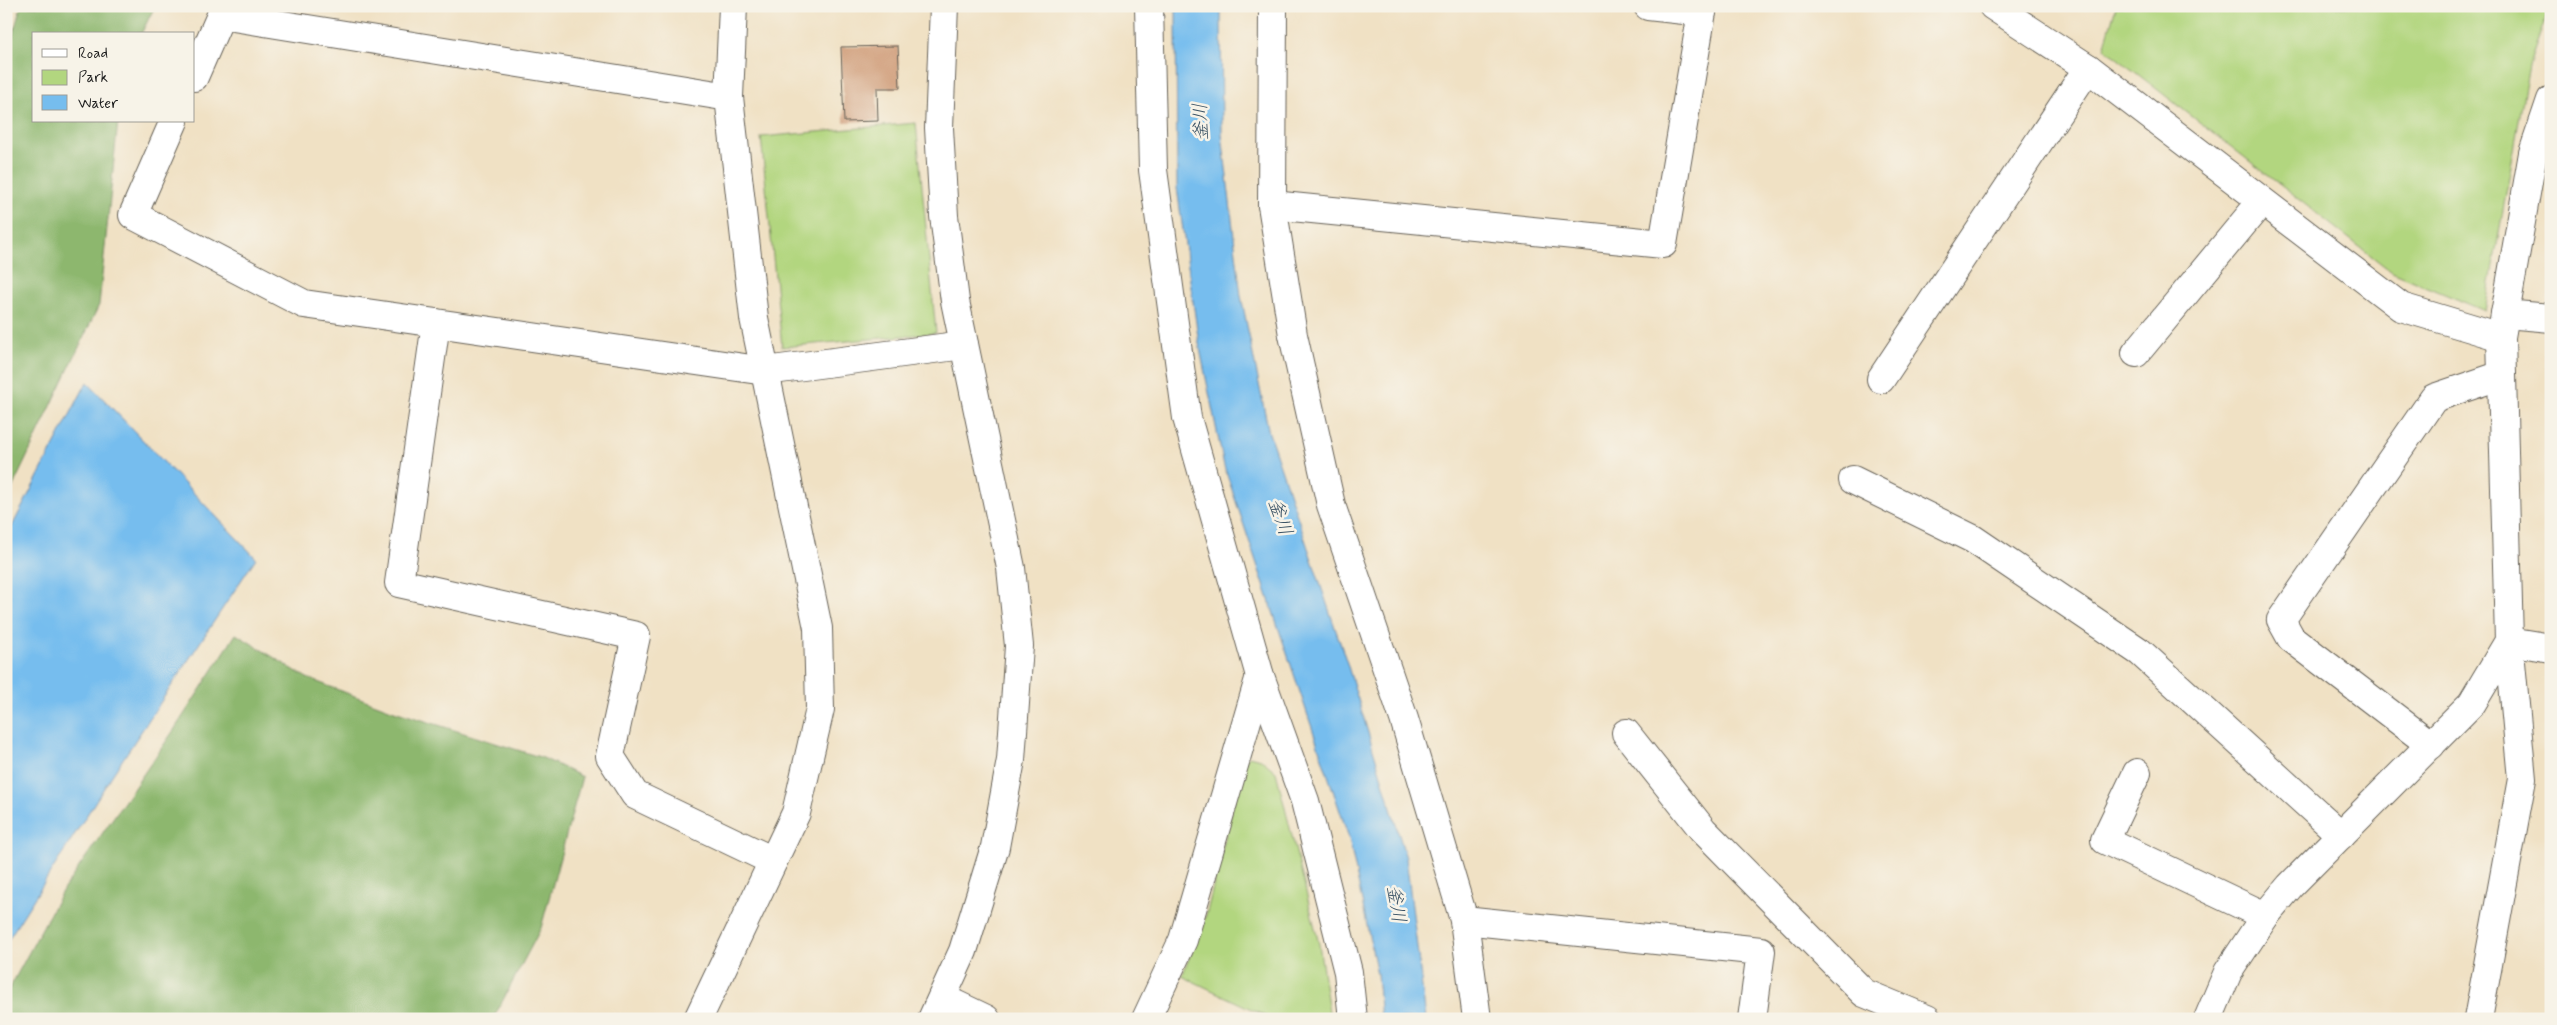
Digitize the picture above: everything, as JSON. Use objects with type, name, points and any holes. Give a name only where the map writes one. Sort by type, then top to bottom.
[{"type":"street","points":[[698,1019],[796,813],[820,709],[818,628],[754,318],[729,97],[733,6]]},
{"type":"street","points":[[944,6],[939,128],[944,216],[955,301],[1011,568],[1019,646],[1011,760],[995,847],[963,951],[937,1008],[986,1019]]},
{"type":"street","points":[[1149,6],[1153,170],[1187,418],[1260,676],[1305,801],[1348,972],[1353,1019]]},
{"type":"street","points":[[1273,6],[1272,205],[1293,335],[1331,504],[1404,719],[1464,920],[1478,1019]]},
{"type":"street","points":[[1272,205],[1663,244],[1702,9],[1648,6]]},
{"type":"street","points":[[1993,6],[2088,68],[2261,202],[2401,307],[2503,326],[2551,318]]},
{"type":"street","points":[[195,75],[223,10],[729,97]]},
{"type":"street","points":[[1881,379],[2088,68]]},
{"type":"street","points":[[2478,1019],[2522,779],[2509,641],[2502,374],[2503,326],[2533,153],[2551,100]]},
{"type":"street","points":[[174,122],[133,215],[304,304],[765,371],[964,344]]},
{"type":"street","points":[[2136,353],[2261,202]]},
{"type":"street","points":[[436,323],[399,583],[636,636],[610,756],[635,795],[773,861]]},
{"type":"street","points":[[2431,745],[2291,638],[2281,620],[2434,398],[2502,374]]},
{"type":"street","points":[[1853,480],[1973,539],[2140,652],[2341,835]]},
{"type":"street","points":[[2509,641],[2551,648]]},
{"type":"street","points":[[2208,1019],[2228,972],[2265,916],[2290,886],[2472,704],[2509,641]]},
{"type":"street","points":[[1146,1019],[1183,940],[1260,676]]},
{"type":"street","points":[[1626,733],[1703,830],[1864,993],[1927,1019]]},
{"type":"street","points":[[2137,773],[2105,840],[2265,916]]},
{"type":"street","points":[[1464,920],[1761,951],[1752,1019]]},
{"type":"green space","points":[[21,6],[155,6],[142,32],[32,32],[32,122],[118,122],[99,305],[6,501],[6,59]]},
{"type":"green space","points":[[2116,6],[2550,6],[2529,65],[2485,311],[2392,272],[2104,48]]},
{"type":"green space","points":[[916,123],[936,333],[782,347],[761,137]]},
{"type":"green space","points":[[236,634],[307,678],[397,712],[543,758],[582,777],[541,928],[493,1019],[6,1019],[6,995],[61,893],[174,730]]},
{"type":"green space","points":[[1249,756],[1261,759],[1276,772],[1319,944],[1330,1019],[1272,1019],[1182,976],[1207,912],[1243,764]]},
{"type":"water","name":"釜川","points":[[1176,6],[1221,6],[1222,134],[1241,296],[1269,433],[1347,663],[1406,858],[1426,1019],[1381,1019],[1377,974],[1349,838],[1224,466],[1199,344],[1177,188]]},
{"type":"water","points":[[87,382],[256,558],[109,780],[6,943],[6,538]]},
{"type":"building","points":[[898,46],[900,88],[877,88],[878,121],[844,122],[841,47]]}]
